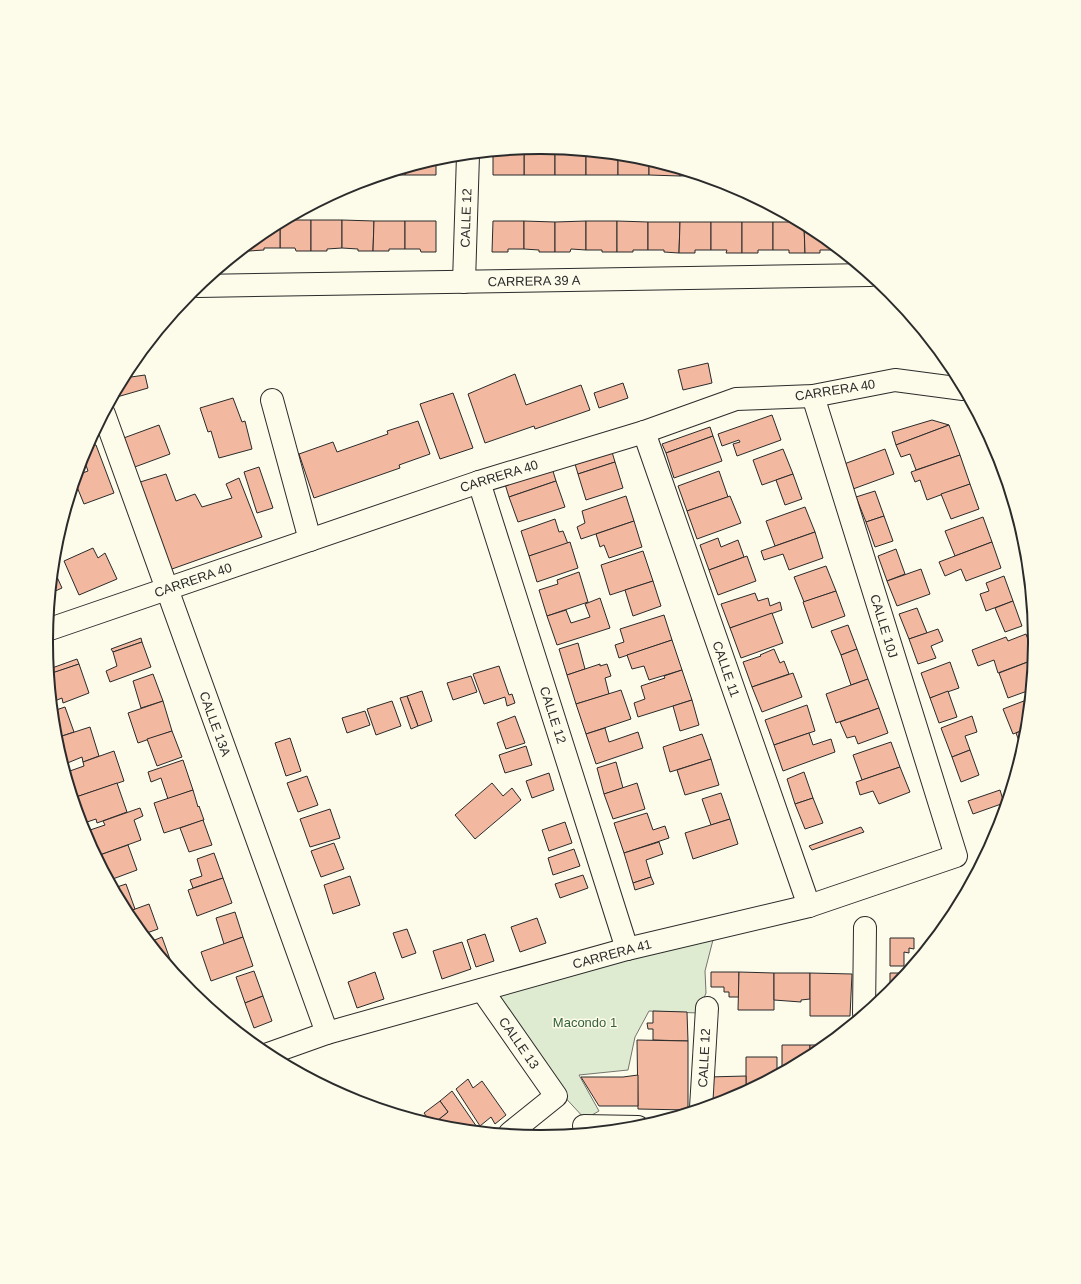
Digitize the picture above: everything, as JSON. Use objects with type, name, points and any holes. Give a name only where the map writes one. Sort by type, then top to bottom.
[{"type":"street","name":"CALLE 12","points":[[464,282],[468,160]]},
{"type":"street","name":"CARRERA 39 A","points":[[208,286],[862,275]]},
{"type":"street","name":"CARRERA 40","points":[[53,628],[479,482],[644,432],[736,399],[812,396],[895,380],[956,387]]},
{"type":"street","name":"CALLE 10J","points":[[812,396],[956,856]]},
{"type":"street","points":[[272,400],[310,540]]},
{"type":"street","name":"CALLE 13A","points":[[106,420],[327,1032]]},
{"type":"street","name":"CALLE 11","points":[[644,432],[809,906]]},
{"type":"street","name":"CALLE 12","points":[[479,482],[627,949]]},
{"type":"street","name":"CARRERA 41","points":[[276,1051],[327,1032],[627,949],[809,906],[956,856]]},
{"type":"street","points":[[864,1007],[865,928]]},
{"type":"street","name":"CALLE 13","points":[[482,990],[556,1096],[517,1128]]},
{"type":"street","name":"CALLE 12","points":[[701,1102],[707,1008]]},
{"type":"street","points":[[584,1126],[592,1126]]},
{"type":"green space","name":"Macondo 1","points":[[714,936],[705,971],[706,993],[698,1013],[649,1011],[635,1037],[628,1070],[579,1075],[599,1111],[585,1119],[560,1092],[491,995]]},
{"type":"building","points":[[524,155],[555,155],[555,175],[524,175]]},
{"type":"building","points":[[524,155],[524,175],[493,175],[493,158]]},
{"type":"building","points":[[555,155],[586,157],[586,175],[555,175]]},
{"type":"building","points":[[586,157],[618,161],[618,175],[586,175]]},
{"type":"building","points":[[618,161],[649,167],[649,175],[618,175]]},
{"type":"building","points":[[436,166],[436,175],[405,175],[414,171]]},
{"type":"building","points":[[649,167],[680,176],[649,175]]},
{"type":"building","points":[[297,220],[311,220],[311,251],[296,251],[295,248],[280,248],[280,231]]},
{"type":"building","points":[[311,220],[342,220],[342,248],[327,249],[327,251],[311,251]]},
{"type":"building","points":[[342,220],[374,221],[373,251],[358,251],[358,249],[342,248]]},
{"type":"building","points":[[374,221],[405,221],[405,249],[373,251]]},
{"type":"building","points":[[405,221],[436,221],[436,252],[421,252],[420,249],[405,249]]},
{"type":"building","points":[[493,221],[524,221],[524,249],[508,249],[508,252],[492,252]]},
{"type":"building","points":[[524,221],[555,222],[555,252],[539,252],[539,250],[524,249]]},
{"type":"building","points":[[586,221],[586,250],[571,249],[570,252],[555,252],[555,222]]},
{"type":"building","points":[[586,221],[617,221],[617,252],[586,250]]},
{"type":"building","points":[[617,221],[648,222],[648,250],[617,252]]},
{"type":"building","points":[[648,222],[680,222],[679,253],[664,252],[664,250],[648,250]]},
{"type":"building","points":[[680,222],[711,222],[711,250],[695,250],[695,253],[679,253]]},
{"type":"building","points":[[711,222],[742,222],[742,253],[726,253],[727,250],[711,250]]},
{"type":"building","points":[[742,222],[773,222],[773,250],[758,250],[758,253],[742,253]]},
{"type":"building","points":[[773,222],[787,222],[804,233],[805,253],[789,253],[789,250],[773,250]]},
{"type":"building","points":[[280,231],[280,248],[264,248],[264,250],[250,251]]},
{"type":"building","points":[[804,233],[830,250],[820,250],[820,253],[805,253]]},
{"type":"building","points":[[708,363],[712,383],[683,390],[678,370]]},
{"type":"building","points":[[515,374],[526,405],[581,385],[590,410],[535,429],[534,426],[485,443],[468,394]]},
{"type":"building","points":[[145,375],[148,388],[119,396],[131,377]]},
{"type":"building","points":[[623,383],[628,398],[599,408],[594,393]]},
{"type":"building","points":[[453,393],[473,448],[440,459],[420,404]]},
{"type":"building","points":[[233,398],[242,422],[245,421],[252,449],[219,458],[211,431],[208,432],[200,408]]},
{"type":"building","points":[[772,415],[781,440],[737,456],[733,444],[740,442],[739,440],[722,446],[718,434]]},
{"type":"building","points":[[932,420],[949,425],[896,445],[892,432]]},
{"type":"building","points":[[418,421],[430,454],[399,465],[400,468],[314,498],[299,454],[333,442],[337,452],[388,434],[387,431]]},
{"type":"building","points":[[159,425],[170,454],[132,468],[121,439]]},
{"type":"building","points":[[949,425],[960,455],[916,470],[910,454],[901,457],[896,445]]},
{"type":"building","points":[[710,427],[713,436],[666,453],[662,444]]},
{"type":"building","points":[[713,436],[722,461],[674,478],[666,453]]},
{"type":"building","points":[[95,444],[114,493],[84,504],[78,489],[84,473],[88,471],[86,466]]},
{"type":"building","points":[[783,449],[793,474],[762,485],[753,460]]},
{"type":"building","points":[[885,449],[894,474],[853,489],[844,464]]},
{"type":"building","points":[[612,452],[615,462],[578,474],[575,464]]},
{"type":"building","points":[[960,455],[970,484],[927,500],[920,480],[915,482],[911,472]]},
{"type":"building","points":[[615,462],[623,488],[586,500],[578,474]]},
{"type":"building","points":[[259,467],[273,508],[257,513],[244,472]]},
{"type":"building","points":[[552,468],[556,481],[509,497],[505,484]]},
{"type":"building","points":[[719,471],[728,497],[687,511],[678,486]]},
{"type":"building","points":[[166,474],[176,501],[195,494],[202,507],[232,498],[226,484],[239,478],[262,537],[172,569],[155,535],[137,483]]},
{"type":"building","points":[[793,474],[802,499],[785,505],[776,480]]},
{"type":"building","points":[[556,481],[565,507],[518,522],[509,497]]},
{"type":"building","points":[[970,484],[979,509],[951,519],[941,494]]},
{"type":"building","points":[[875,491],[884,516],[866,522],[856,497]]},
{"type":"building","points":[[626,496],[634,521],[581,539],[577,527],[585,523],[582,511]]},
{"type":"building","points":[[730,496],[741,523],[697,539],[687,511]]},
{"type":"building","points":[[805,507],[815,532],[775,546],[766,521]]},
{"type":"building","points":[[884,516],[893,541],[875,547],[866,522]]},
{"type":"building","points":[[983,517],[992,542],[955,556],[945,531]]},
{"type":"building","points":[[555,519],[559,532],[563,531],[568,544],[529,556],[521,531]]},
{"type":"building","points":[[634,521],[642,547],[609,558],[604,545],[600,547],[596,534]]},
{"type":"building","points":[[815,532],[823,558],[789,570],[783,554],[764,560],[761,551]]},
{"type":"building","points":[[718,538],[721,547],[738,540],[744,557],[709,570],[700,545]]},
{"type":"building","points":[[570,542],[578,568],[537,582],[529,556]]},
{"type":"building","points":[[992,542],[1001,568],[966,581],[961,569],[945,576],[939,562]]},
{"type":"building","points":[[93,548],[98,558],[105,553],[117,579],[79,595],[64,561]]},
{"type":"building","points":[[896,549],[905,574],[887,581],[878,556]]},
{"type":"building","points":[[643,551],[653,581],[610,595],[601,565]]},
{"type":"building","points":[[747,556],[756,581],[718,595],[709,570]]},
{"type":"building","points":[[826,566],[836,591],[804,602],[794,577]]},
{"type":"building","points":[[921,569],[930,594],[897,606],[887,581]]},
{"type":"building","points":[[579,572],[588,602],[547,616],[539,590],[558,584],[557,580]]},
{"type":"building","points":[[1004,576],[1013,601],[986,611],[980,594],[989,591],[986,583]]},
{"type":"building","points":[[57,577],[62,588],[56,591]]},
{"type":"building","points":[[653,581],[661,606],[633,616],[625,590]]},
{"type":"building","points":[[836,591],[845,616],[812,628],[803,602]]},
{"type":"building","points":[[755,593],[758,601],[768,598],[770,606],[780,602],[782,610],[730,628],[721,604]]},
{"type":"building","points":[[600,598],[610,628],[557,645],[547,616],[566,610],[571,623],[590,617],[585,604]]},
{"type":"building","points":[[1013,601],[1022,626],[1005,632],[995,608]]},
{"type":"building","points":[[917,608],[927,633],[909,639],[899,614]]},
{"type":"building","points":[[772,613],[783,643],[741,658],[730,628]]},
{"type":"building","points":[[664,615],[672,640],[619,658],[615,645],[624,642],[620,629]]},
{"type":"building","points":[[848,625],[857,649],[841,655],[831,631]]},
{"type":"building","points":[[938,629],[943,641],[931,646],[936,658],[918,664],[909,639]]},
{"type":"building","points":[[1026,634],[1028,639],[1027,662],[998,673],[994,660],[978,666],[972,650],[1006,637],[1008,641]]},
{"type":"building","points":[[141,638],[142,642],[113,652],[111,649]]},
{"type":"building","points":[[672,640],[682,670],[649,680],[644,666],[632,669],[627,655]]},
{"type":"building","points":[[142,642],[151,667],[110,682],[106,671],[117,666],[113,652]]},
{"type":"building","points":[[578,643],[585,669],[567,675],[559,649]]},
{"type":"building","points":[[774,649],[780,663],[784,661],[789,674],[752,687],[743,662],[761,656],[760,655]]},
{"type":"building","points":[[857,649],[868,679],[851,685],[841,655]]},
{"type":"building","points":[[77,659],[79,664],[54,673],[54,667]]},
{"type":"building","points":[[950,662],[959,688],[930,698],[921,673]]},
{"type":"building","points":[[1027,662],[1025,692],[1008,698],[999,673]]},
{"type":"building","points":[[79,664],[89,693],[63,703],[62,698],[56,700],[54,672]]},
{"type":"building","points":[[600,664],[600,666],[607,664],[611,676],[605,678],[609,694],[576,704],[567,675]]},
{"type":"building","points":[[499,666],[509,695],[512,694],[515,703],[507,706],[505,697],[484,704],[473,674]]},
{"type":"building","points":[[682,670],[692,700],[638,717],[634,703],[645,699],[641,686],[665,678],[664,676]]},
{"type":"building","points":[[793,673],[802,697],[762,712],[752,687]]},
{"type":"building","points":[[153,674],[163,701],[141,708],[133,681]]},
{"type":"building","points":[[471,676],[477,692],[453,700],[447,683]]},
{"type":"building","points":[[868,679],[879,708],[836,723],[826,694]]},
{"type":"building","points":[[621,690],[631,719],[586,734],[576,704]]},
{"type":"building","points":[[422,691],[432,721],[418,726],[407,696]]},
{"type":"building","points":[[948,691],[957,717],[939,723],[930,698]]},
{"type":"building","points":[[407,696],[418,726],[411,729],[400,698]]},
{"type":"building","points":[[692,700],[699,725],[680,731],[673,706]]},
{"type":"building","points":[[163,701],[172,731],[138,743],[128,713]]},
{"type":"building","points":[[392,701],[401,726],[376,735],[367,709]]},
{"type":"building","points":[[1024,701],[1020,731],[1013,734],[1003,709]]},
{"type":"building","points":[[807,705],[815,731],[774,745],[765,720]]},
{"type":"building","points":[[65,707],[74,732],[62,736],[58,709]]},
{"type":"building","points":[[879,708],[888,733],[858,744],[855,736],[847,738],[840,722]]},
{"type":"building","points":[[365,711],[370,725],[347,733],[342,718]]},
{"type":"building","points":[[515,716],[525,743],[506,749],[497,723]]},
{"type":"building","points":[[972,716],[977,732],[965,736],[970,750],[952,757],[941,728]]},
{"type":"building","points":[[90,727],[99,756],[83,762],[82,757],[69,763],[62,736]]},
{"type":"building","points":[[605,728],[609,742],[638,732],[643,748],[596,764],[586,734]]},
{"type":"building","points":[[172,731],[182,757],[157,766],[147,739]]},
{"type":"building","points":[[1020,731],[1018,739],[1016,733]]},
{"type":"building","points":[[809,733],[813,745],[831,739],[835,752],[783,771],[774,745]]},
{"type":"building","points":[[702,734],[711,759],[670,772],[663,747]]},
{"type":"building","points":[[290,738],[301,771],[286,776],[275,743]]},
{"type":"building","points":[[891,742],[900,767],[862,780],[853,755]]},
{"type":"building","points":[[526,746],[532,765],[505,773],[499,755]]},
{"type":"building","points":[[970,750],[979,775],[961,782],[952,757]]},
{"type":"building","points":[[114,751],[124,781],[78,796],[71,771],[84,766],[83,762]]},
{"type":"building","points":[[711,759],[719,785],[685,795],[677,770]]},
{"type":"building","points":[[183,760],[193,790],[168,799],[161,778],[151,782],[148,772]]},
{"type":"building","points":[[616,762],[623,788],[604,794],[597,768]]},
{"type":"building","points":[[900,767],[910,792],[879,804],[873,791],[860,795],[856,782]]},
{"type":"building","points":[[804,772],[813,798],[795,804],[787,779]]},
{"type":"building","points":[[549,773],[554,790],[532,798],[526,781]]},
{"type":"building","points":[[307,776],[318,805],[298,812],[287,783]]},
{"type":"building","points":[[117,783],[127,812],[97,823],[96,819],[87,822],[78,796]]},
{"type":"building","points":[[492,783],[503,796],[512,788],[521,800],[475,839],[455,815]]},
{"type":"building","points":[[637,783],[645,809],[613,819],[604,794]]},
{"type":"building","points":[[193,790],[204,820],[164,833],[154,803]]},
{"type":"building","points":[[1000,790],[1002,798],[1000,804],[973,814],[968,801]]},
{"type":"building","points":[[721,793],[730,819],[711,825],[702,799]]},
{"type":"building","points":[[813,798],[823,823],[805,829],[795,804]]},
{"type":"building","points":[[140,808],[143,816],[134,820],[141,840],[101,854],[90,830],[105,825],[103,821]]},
{"type":"building","points":[[330,809],[340,838],[310,847],[300,819]]},
{"type":"building","points":[[647,813],[653,830],[665,826],[669,838],[624,853],[614,823]]},
{"type":"building","points":[[730,819],[738,844],[693,859],[685,833]]},
{"type":"building","points":[[203,820],[212,845],[189,852],[180,828]]},
{"type":"building","points":[[565,822],[572,843],[549,851],[542,830]]},
{"type":"building","points":[[861,827],[864,832],[812,850],[809,846]]},
{"type":"building","points":[[659,842],[663,854],[646,860],[651,877],[633,883],[624,853]]},
{"type":"building","points":[[334,843],[344,869],[321,877],[311,851]]},
{"type":"building","points":[[128,845],[137,870],[114,879],[101,854]]},
{"type":"building","points":[[574,849],[580,866],[553,875],[548,858]]},
{"type":"building","points":[[214,853],[223,878],[193,888],[190,880],[202,876],[197,859]]},
{"type":"building","points":[[583,875],[588,888],[560,898],[555,884]]},
{"type":"building","points":[[350,876],[360,905],[333,914],[324,885]]},
{"type":"building","points":[[651,877],[654,884],[635,890],[633,883]]},
{"type":"building","points":[[223,878],[232,903],[197,916],[188,890]]},
{"type":"building","points":[[126,884],[135,909],[133,910],[118,887]]},
{"type":"building","points":[[149,904],[158,929],[149,932],[133,910]]},
{"type":"building","points":[[235,912],[243,937],[224,944],[216,918]]},
{"type":"building","points":[[537,918],[546,943],[520,952],[511,927]]},
{"type":"building","points":[[407,929],[416,953],[402,958],[393,933]]},
{"type":"building","points":[[485,934],[494,961],[476,967],[467,940]]},
{"type":"building","points":[[162,937],[169,957],[155,940]]},
{"type":"building","points":[[243,937],[253,966],[211,981],[201,952]]},
{"type":"building","points":[[890,938],[914,938],[914,949],[909,948],[909,953],[904,952],[904,966],[890,966]]},
{"type":"building","points":[[462,942],[471,969],[442,979],[433,951]]},
{"type":"building","points":[[254,971],[263,996],[245,1003],[236,977]]},
{"type":"building","points":[[375,972],[384,999],[357,1008],[348,982]]},
{"type":"building","points":[[711,972],[739,972],[739,997],[729,997],[729,992],[724,992],[724,987],[711,987]]},
{"type":"building","points":[[739,972],[774,973],[774,1010],[738,1010]]},
{"type":"building","points":[[774,973],[810,973],[810,999],[801,1000],[801,1002],[774,1000]]},
{"type":"building","points":[[810,973],[852,974],[850,1016],[810,1016]]},
{"type":"building","points":[[890,973],[898,973],[890,982]]},
{"type":"building","points":[[263,996],[272,1021],[254,1028],[245,1003]]},
{"type":"building","points":[[653,1011],[687,1012],[688,1041],[653,1040],[653,1029],[648,1029],[647,1023],[653,1023]]},
{"type":"building","points":[[637,1040],[688,1041],[688,1107],[678,1110],[638,1109]]},
{"type":"building","points":[[782,1045],[810,1045],[810,1048],[782,1065]]},
{"type":"building","points":[[746,1057],[777,1057],[777,1068],[746,1083]]},
{"type":"building","points":[[638,1075],[638,1106],[599,1106],[581,1077],[623,1077]]},
{"type":"building","points":[[746,1076],[746,1083],[708,1100],[708,1077]]},
{"type":"building","points":[[468,1079],[473,1088],[482,1081],[506,1115],[495,1124],[491,1117],[480,1125],[456,1089]]},
{"type":"building","points":[[452,1091],[475,1125],[440,1119],[448,1112],[440,1101]]},
{"type":"building","points":[[440,1101],[448,1112],[440,1119],[426,1116],[424,1113]]}]
